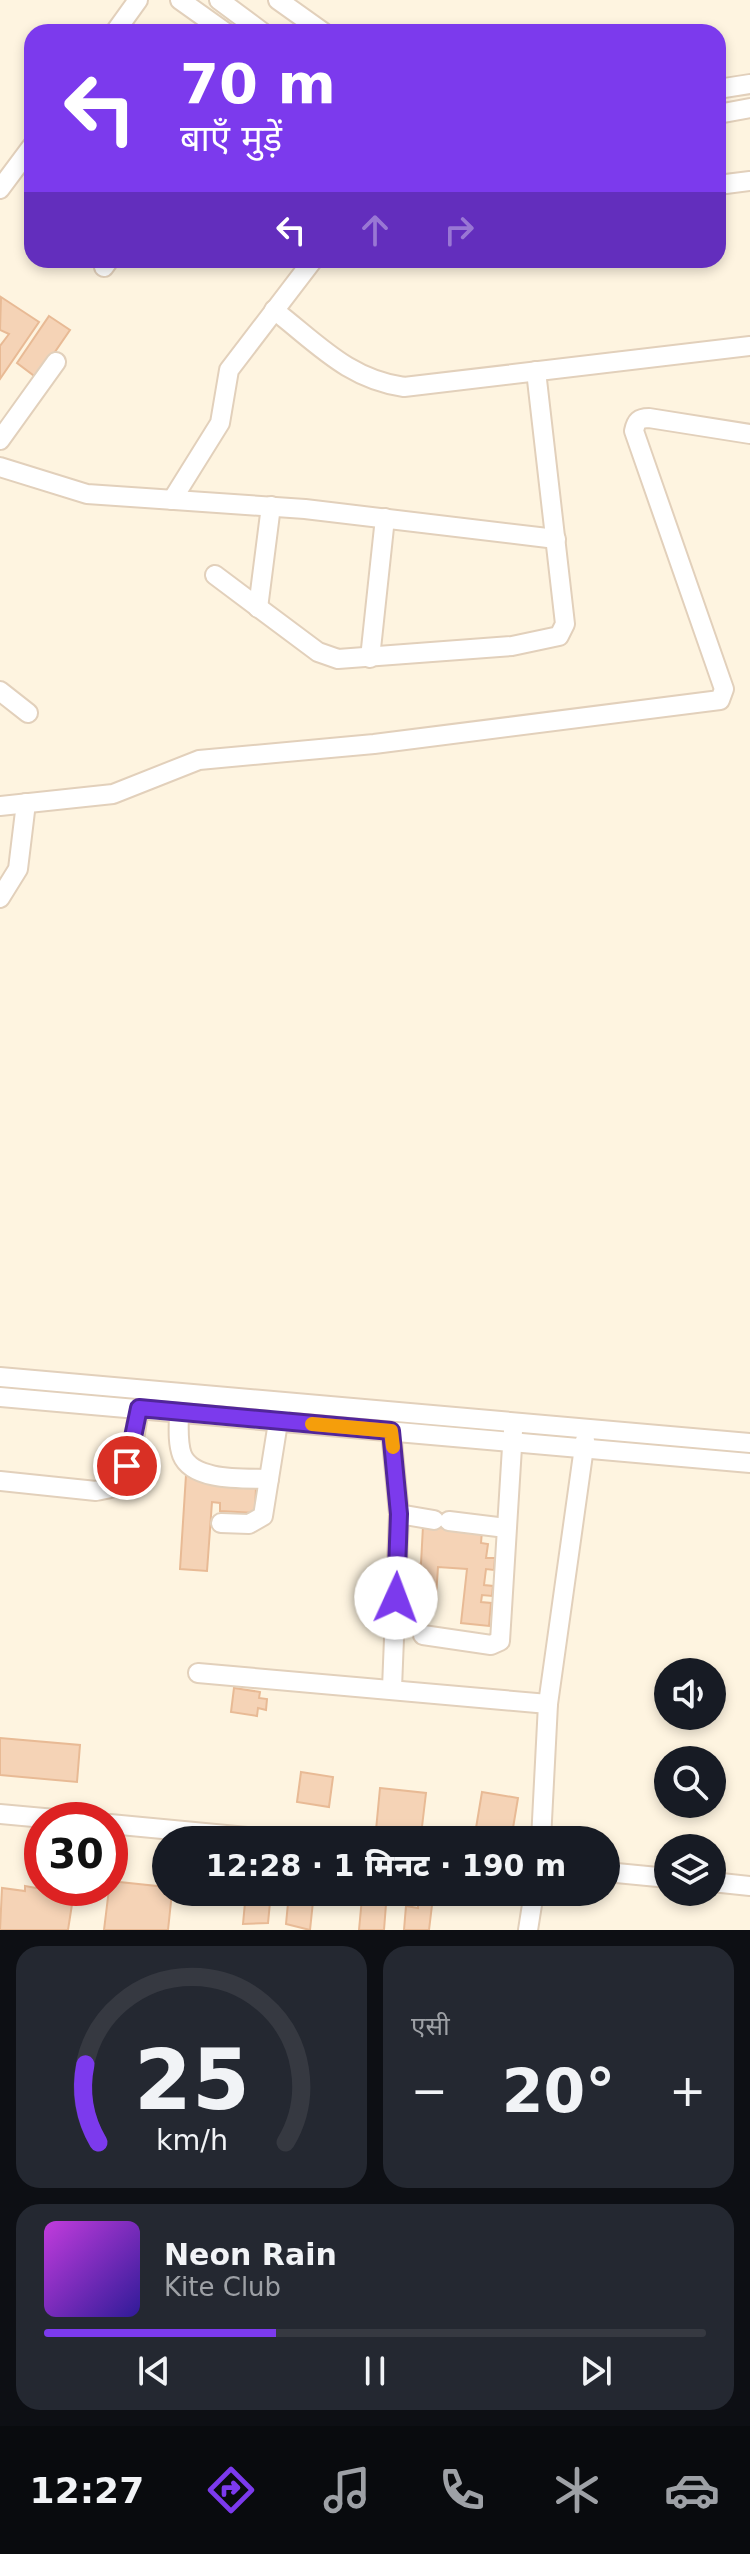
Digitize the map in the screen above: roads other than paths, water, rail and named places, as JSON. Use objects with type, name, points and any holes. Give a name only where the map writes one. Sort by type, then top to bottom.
[{"type":"street","points":[[121,24],[138,0]]},
{"type":"street","points":[[180,0],[214,24]]},
{"type":"street","points":[[219,0],[251,24]]},
{"type":"street","points":[[278,0],[312,24]]},
{"type":"street","points":[[726,88],[750,84]]},
{"type":"street","points":[[726,112],[750,108]]},
{"type":"street","points":[[0,189],[24,157]]},
{"type":"street","points":[[726,184],[750,181]]},
{"type":"street","points":[[172,500],[220,423],[229,370],[307,268]]},
{"type":"street","points":[[274,310],[357,375],[378,383],[404,387],[750,346]]},
{"type":"street","points":[[0,440],[56,362]]},
{"type":"street","points":[[215,575],[318,652],[338,659],[512,646],[559,636],[565,624],[536,371]]},
{"type":"street","points":[[0,806],[113,794],[199,760],[374,744],[720,700],[724,689],[634,431],[636,422],[649,418],[750,434]]},
{"type":"street","points":[[0,467],[87,494],[271,506],[556,539]]},
{"type":"street","points":[[258,608],[271,506]]},
{"type":"street","points":[[370,658],[385,518]]},
{"type":"street","points":[[0,691],[28,713]]},
{"type":"street","points":[[0,898],[18,869],[26,803]]},
{"type":"street","points":[[0,1377],[280,1412],[391,1431],[750,1463]]},
{"type":"street","points":[[0,1397],[179,1411],[514,1421],[750,1443]]},
{"type":"street","points":[[0,1481],[96,1491],[109,1488],[120,1482],[127,1466],[139,1408]]},
{"type":"street","points":[[179,1411],[179,1441],[182,1454],[190,1466],[224,1476],[269,1479]]},
{"type":"street","points":[[221,1523],[249,1524],[263,1516],[280,1412]]},
{"type":"street","points":[[423,1635],[491,1645],[500,1641],[514,1421]]},
{"type":"street","points":[[542,1826],[548,1704],[586,1429]]},
{"type":"street","points":[[391,1431],[399,1514],[392,1688]]},
{"type":"street","points":[[399,1514],[506,1528]]},
{"type":"street","points":[[198,1673],[548,1704]]},
{"type":"street","points":[[0,1814],[24,1816]]},
{"type":"street","points":[[128,1826],[152,1828]]},
{"type":"street","points":[[620,1873],[654,1877]]},
{"type":"street","points":[[726,1883],[750,1886]]},
{"type":"street","points":[[528,1930],[531,1906]]}]
